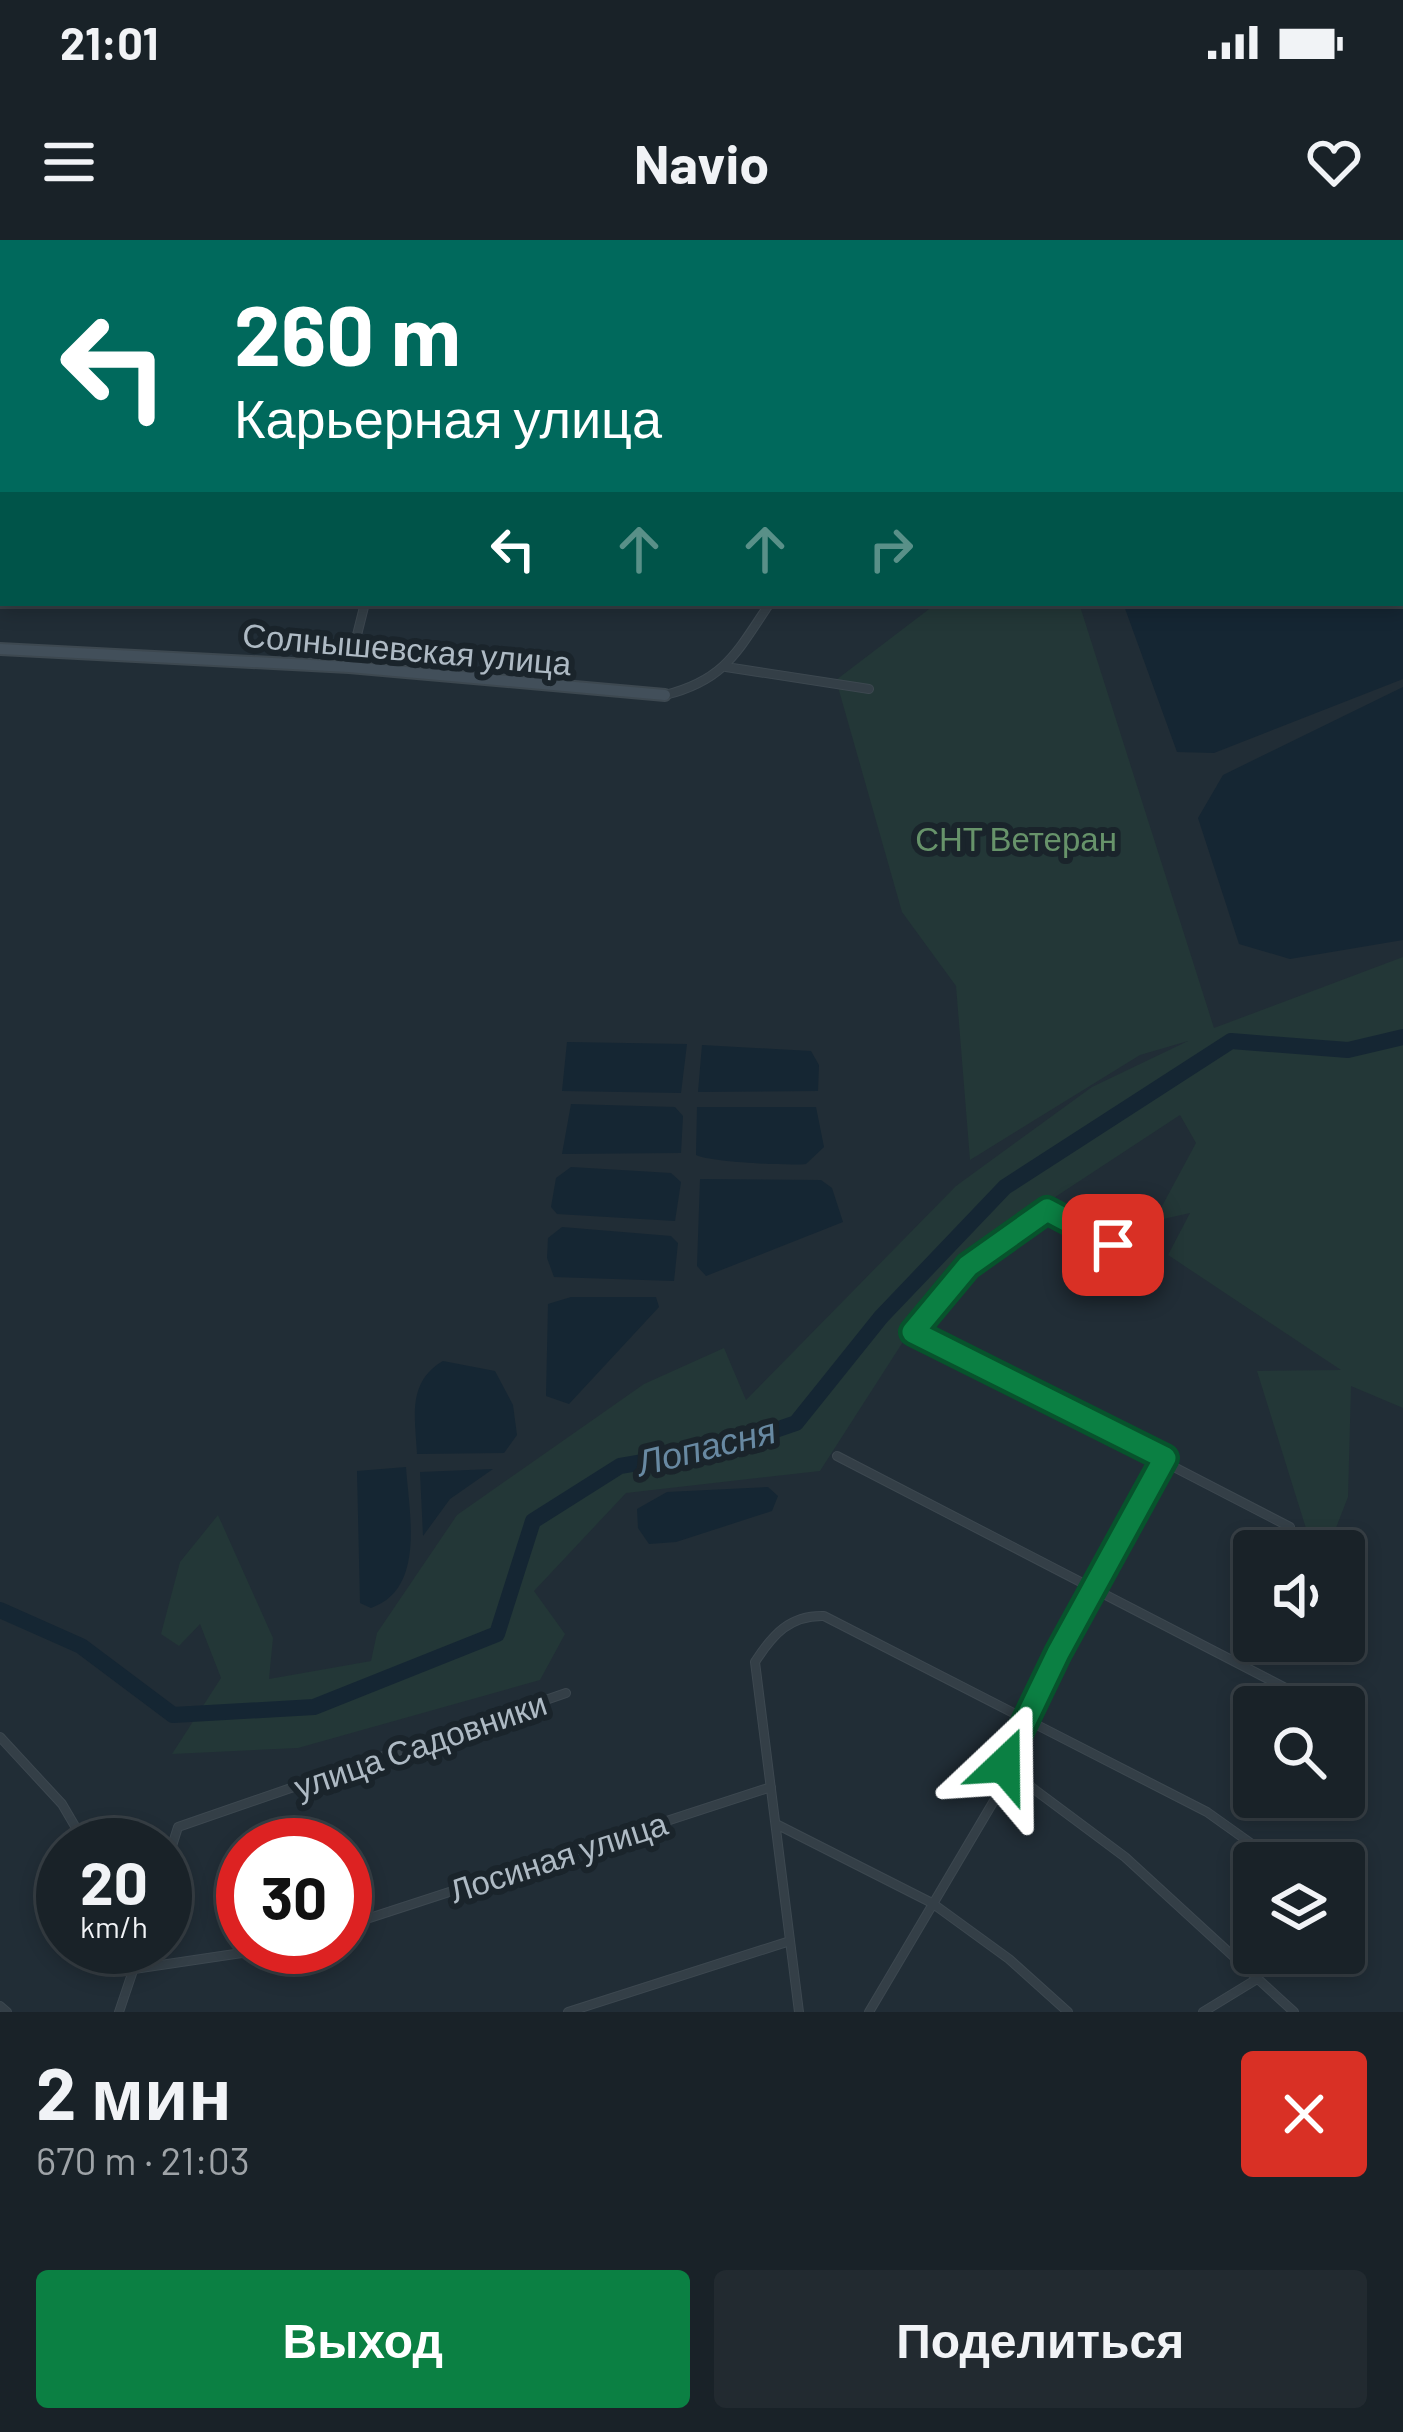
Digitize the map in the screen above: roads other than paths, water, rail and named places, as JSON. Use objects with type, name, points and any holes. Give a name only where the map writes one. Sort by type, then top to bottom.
[{"type":"street","points":[[349,667],[364,606]]},
{"type":"street","points":[[665,695],[694,688],[726,668],[768,606]]},
{"type":"street","name":"Солнышевская улица","points":[[0,649],[349,667],[665,695]]},
{"type":"street","points":[[726,668],[869,689]]},
{"type":"street","points":[[1146,1262],[1047,1210],[968,1266],[913,1332],[1165,1458],[1290,1527]]},
{"type":"street","points":[[837,1456],[1282,1686]]},
{"type":"street","points":[[1165,1458],[1023,1719],[1004,1765],[1125,1857],[1218,1936],[1294,2012]]},
{"type":"street","points":[[799,2012],[755,1662],[771,1638],[800,1616],[824,1616],[1207,1812],[1249,1842]]},
{"type":"street","name":"улица Садовники","points":[[192,1822],[566,1693]]},
{"type":"street","points":[[0,1737],[70,1818]]},
{"type":"street","points":[[869,2012],[1011,1772]]},
{"type":"street","name":"Лосиная улица","points":[[372,1917],[771,1786]]},
{"type":"street","points":[[776,1824],[932,1903],[1009,1959],[1068,2012]]},
{"type":"street","points":[[568,2012],[790,1941]]},
{"type":"street","points":[[119,2012],[133,1974]]},
{"type":"street","points":[[1203,2012],[1257,1979]]},
{"type":"street","points":[[0,2006],[7,2012]]},
{"type":"water","points":[[1124,606],[1403,606],[1403,679],[1214,753],[1177,752]]},
{"type":"water","points":[[1403,687],[1403,940],[1290,959],[1239,944],[1198,818],[1223,775]]},
{"type":"water","points":[[567,1042],[687,1044],[681,1093],[562,1091]]},
{"type":"water","points":[[702,1045],[811,1051],[819,1065],[818,1091],[698,1092]]},
{"type":"water","points":[[571,1104],[675,1107],[683,1116],[681,1153],[562,1154]]},
{"type":"water","points":[[697,1107],[816,1107],[824,1147],[806,1164],[696,1155]]},
{"type":"water","points":[[571,1167],[671,1173],[681,1182],[675,1221],[557,1214],[551,1207],[556,1178]]},
{"type":"water","points":[[700,1179],[821,1180],[832,1188],[843,1222],[706,1276],[697,1266]]},
{"type":"water","points":[[562,1227],[671,1236],[678,1243],[674,1281],[554,1277],[547,1258],[548,1238]]},
{"type":"water","points":[[571,1297],[656,1297],[659,1307],[569,1404],[546,1396],[548,1304]]},
{"type":"water","points":[[443,1361],[495,1371],[513,1405],[517,1435],[504,1453],[417,1454],[418,1390]]},
{"type":"water","points":[[406,1467],[411,1527],[407,1567],[388,1598],[371,1608],[360,1603],[357,1471]]},
{"type":"water","points":[[493,1469],[450,1499],[423,1536],[420,1472]]},
{"type":"water","points":[[768,1487],[778,1496],[772,1511],[676,1542],[649,1544],[638,1528],[637,1509],[667,1492]]},
{"type":"waterway","name":"Лопасня","points":[[0,1610],[81,1646],[173,1715],[314,1707],[497,1634],[533,1521],[620,1466],[720,1449],[796,1423],[881,1317],[1005,1187],[1231,1041],[1348,1050],[1403,1037]]},
{"type":"park label","name":"СНТ Ветеран","points":[[1016,838]]}]
